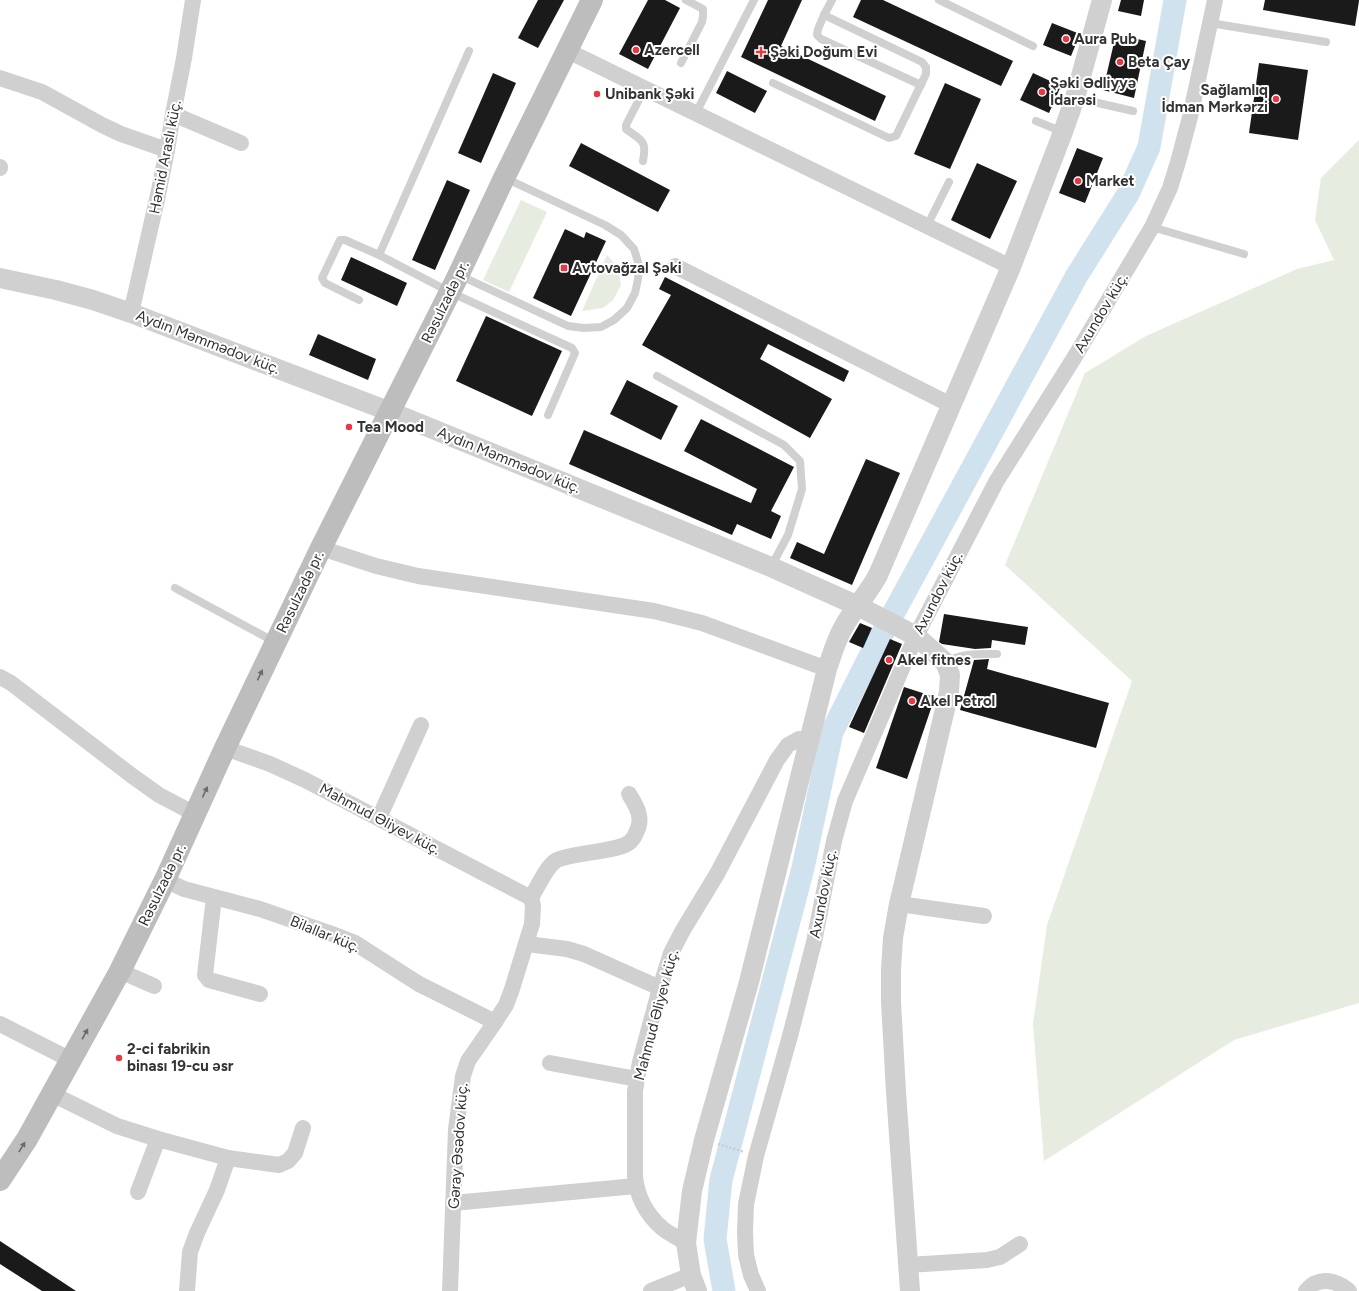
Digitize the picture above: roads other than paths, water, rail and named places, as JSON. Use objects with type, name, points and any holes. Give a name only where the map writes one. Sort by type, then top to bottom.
[{"type":"main road","name":"Rəsulzadə pr.","points":[[0,1180],[27,1139],[120,971],[165,880],[225,748],[276,642],[592,0]]},
{"type":"street","points":[[651,1291],[694,1283],[686,1244],[692,1191],[704,1140],[749,982],[827,669],[844,626],[878,575],[1011,267],[1075,98],[1102,0]]},
{"type":"street","name":"Axundov küç.","points":[[758,1291],[751,1275],[746,1255],[744,1232],[746,1204],[756,1156],[790,1036],[812,950],[834,841],[845,801],[910,633],[999,476],[1074,358],[1152,227],[1170,188],[1178,162],[1190,117],[1215,0]]},
{"type":"street","name":"Həmid Araslı küç.","points":[[131,313],[168,150],[173,114],[184,58],[189,1]]},
{"type":"street","points":[[568,51],[1011,267]]},
{"type":"street","points":[[0,78],[42,92],[121,134],[168,150]]},
{"type":"street","points":[[173,114],[241,143]]},
{"type":"street","points":[[675,266],[952,405]]},
{"type":"street","name":"Aydın Məmmədov küç.","points":[[0,278],[71,294],[131,313],[390,412],[771,567],[858,606],[910,633],[945,662]]},
{"type":"street","points":[[322,548],[376,566],[418,576],[654,611],[702,623],[827,669]]},
{"type":"street","points":[[910,1291],[896,1100],[891,1002],[891,969],[893,938],[899,904],[950,692],[950,675],[945,662]]},
{"type":"street","points":[[0,677],[11,683],[130,776],[195,814]]},
{"type":"street","points":[[379,818],[421,725]]},
{"type":"street","name":"Mahmud Əliyev küç.","points":[[686,1244],[662,1228],[652,1217],[642,1204],[636,1186],[635,1091],[640,1062],[660,988],[676,940],[718,874],[777,760],[788,745],[799,739],[809,740]]},
{"type":"street","name":"Mahmud Əliyev küç.","points":[[225,748],[291,773],[531,898]]},
{"type":"street","points":[[531,898],[548,868],[556,861],[572,856],[619,848],[631,842],[639,828],[640,817],[638,807],[629,794]]},
{"type":"street","name":"Bilallar küç.","points":[[165,880],[184,889],[260,909],[354,943],[420,984],[495,1022]]},
{"type":"street","points":[[214,897],[205,975],[210,980],[260,994]]},
{"type":"street","name":"Gəray Əsədov küç.","points":[[450,1291],[456,1129],[462,1076],[468,1061],[476,1048],[506,1005],[532,924],[533,906],[531,898]]},
{"type":"street","points":[[899,904],[984,916]]},
{"type":"street","points":[[526,944],[567,949],[584,954],[660,988]]},
{"type":"street","points":[[120,971],[154,986]]},
{"type":"street","points":[[0,1024],[71,1060]]},
{"type":"street","points":[[550,1063],[637,1079]]},
{"type":"street","points":[[52,1094],[117,1126],[158,1139],[228,1158],[279,1165],[288,1161],[295,1153],[303,1128]]},
{"type":"street","points":[[138,1192],[158,1139]]},
{"type":"street","points":[[188,1291],[190,1252],[217,1190],[228,1158]]},
{"type":"street","points":[[453,1203],[636,1186]]},
{"type":"street","points":[[908,1265],[987,1260],[1000,1257],[1020,1244]]},
{"type":"street","points":[[1306,1291],[1315,1283],[1328,1280],[1343,1286],[1349,1291]]},
{"type":"lane","points":[[681,63],[702,22],[703,16],[703,9],[686,0]]},
{"type":"lane","points":[[696,113],[754,0]]},
{"type":"lane","points":[[832,0],[818,29],[817,35],[821,39],[921,85]]},
{"type":"lane","points":[[939,0],[1033,46]]},
{"type":"lane","points":[[773,84],[889,138],[896,136],[926,74],[926,67],[922,62],[824,16]]},
{"type":"lane","points":[[1210,23],[1326,42]]},
{"type":"lane","points":[[379,255],[469,51]]},
{"type":"lane","points":[[643,161],[645,149],[642,142],[626,129],[626,124],[646,88]]},
{"type":"lane","points":[[1075,98],[1133,111]]},
{"type":"lane","points":[[1036,121],[1063,132]]},
{"type":"lane","points":[[359,300],[324,283],[322,278],[340,240],[346,240],[379,255],[568,326],[584,328],[601,327],[614,320],[627,308],[635,293],[639,265],[634,249],[622,235],[605,225],[504,178]]},
{"type":"lane","points":[[927,226],[949,182]]},
{"type":"lane","points":[[1152,227],[1244,254]]},
{"type":"lane","points":[[454,283],[572,348],[575,353],[548,415]]},
{"type":"lane","points":[[657,376],[784,445],[800,460],[802,489],[788,535],[771,567]]},
{"type":"lane","points":[[175,588],[276,642]]},
{"type":"lane","points":[[945,662],[966,654],[996,654]]},
{"type":"waterway","points":[[724,1291],[715,1239],[721,1180],[803,868],[832,732],[868,660],[1076,277],[1128,194],[1149,147],[1175,0]]},
{"type":"place","name":"Aura Pub","points":[[1066,39]]},
{"type":"place","name":"Azercell","points":[[636,50]]},
{"type":"place","name":"Şəki Doğum Evi","points":[[761,52]]},
{"type":"place","name":"Beta Çay","points":[[1120,62]]},
{"type":"place","name":"Şəki Ədliyyə İdarəsi","points":[[1042,92]]},
{"type":"place","name":"Unibank Şəki","points":[[597,94]]},
{"type":"place","name":"Sağlamlıq İdman Mərkərzi","points":[[1276,99]]},
{"type":"place","name":"Market","points":[[1078,181]]},
{"type":"place","name":"Avtovağzal Şəki","points":[[564,268]]},
{"type":"place","name":"Tea Mood","points":[[349,427]]},
{"type":"place","name":"Akel fitnes","points":[[889,660]]},
{"type":"place","name":"Akel Petrol","points":[[912,701]]},
{"type":"place","name":"2-ci fabrikin binası 19-cu əsr","points":[[119,1058]]}]
